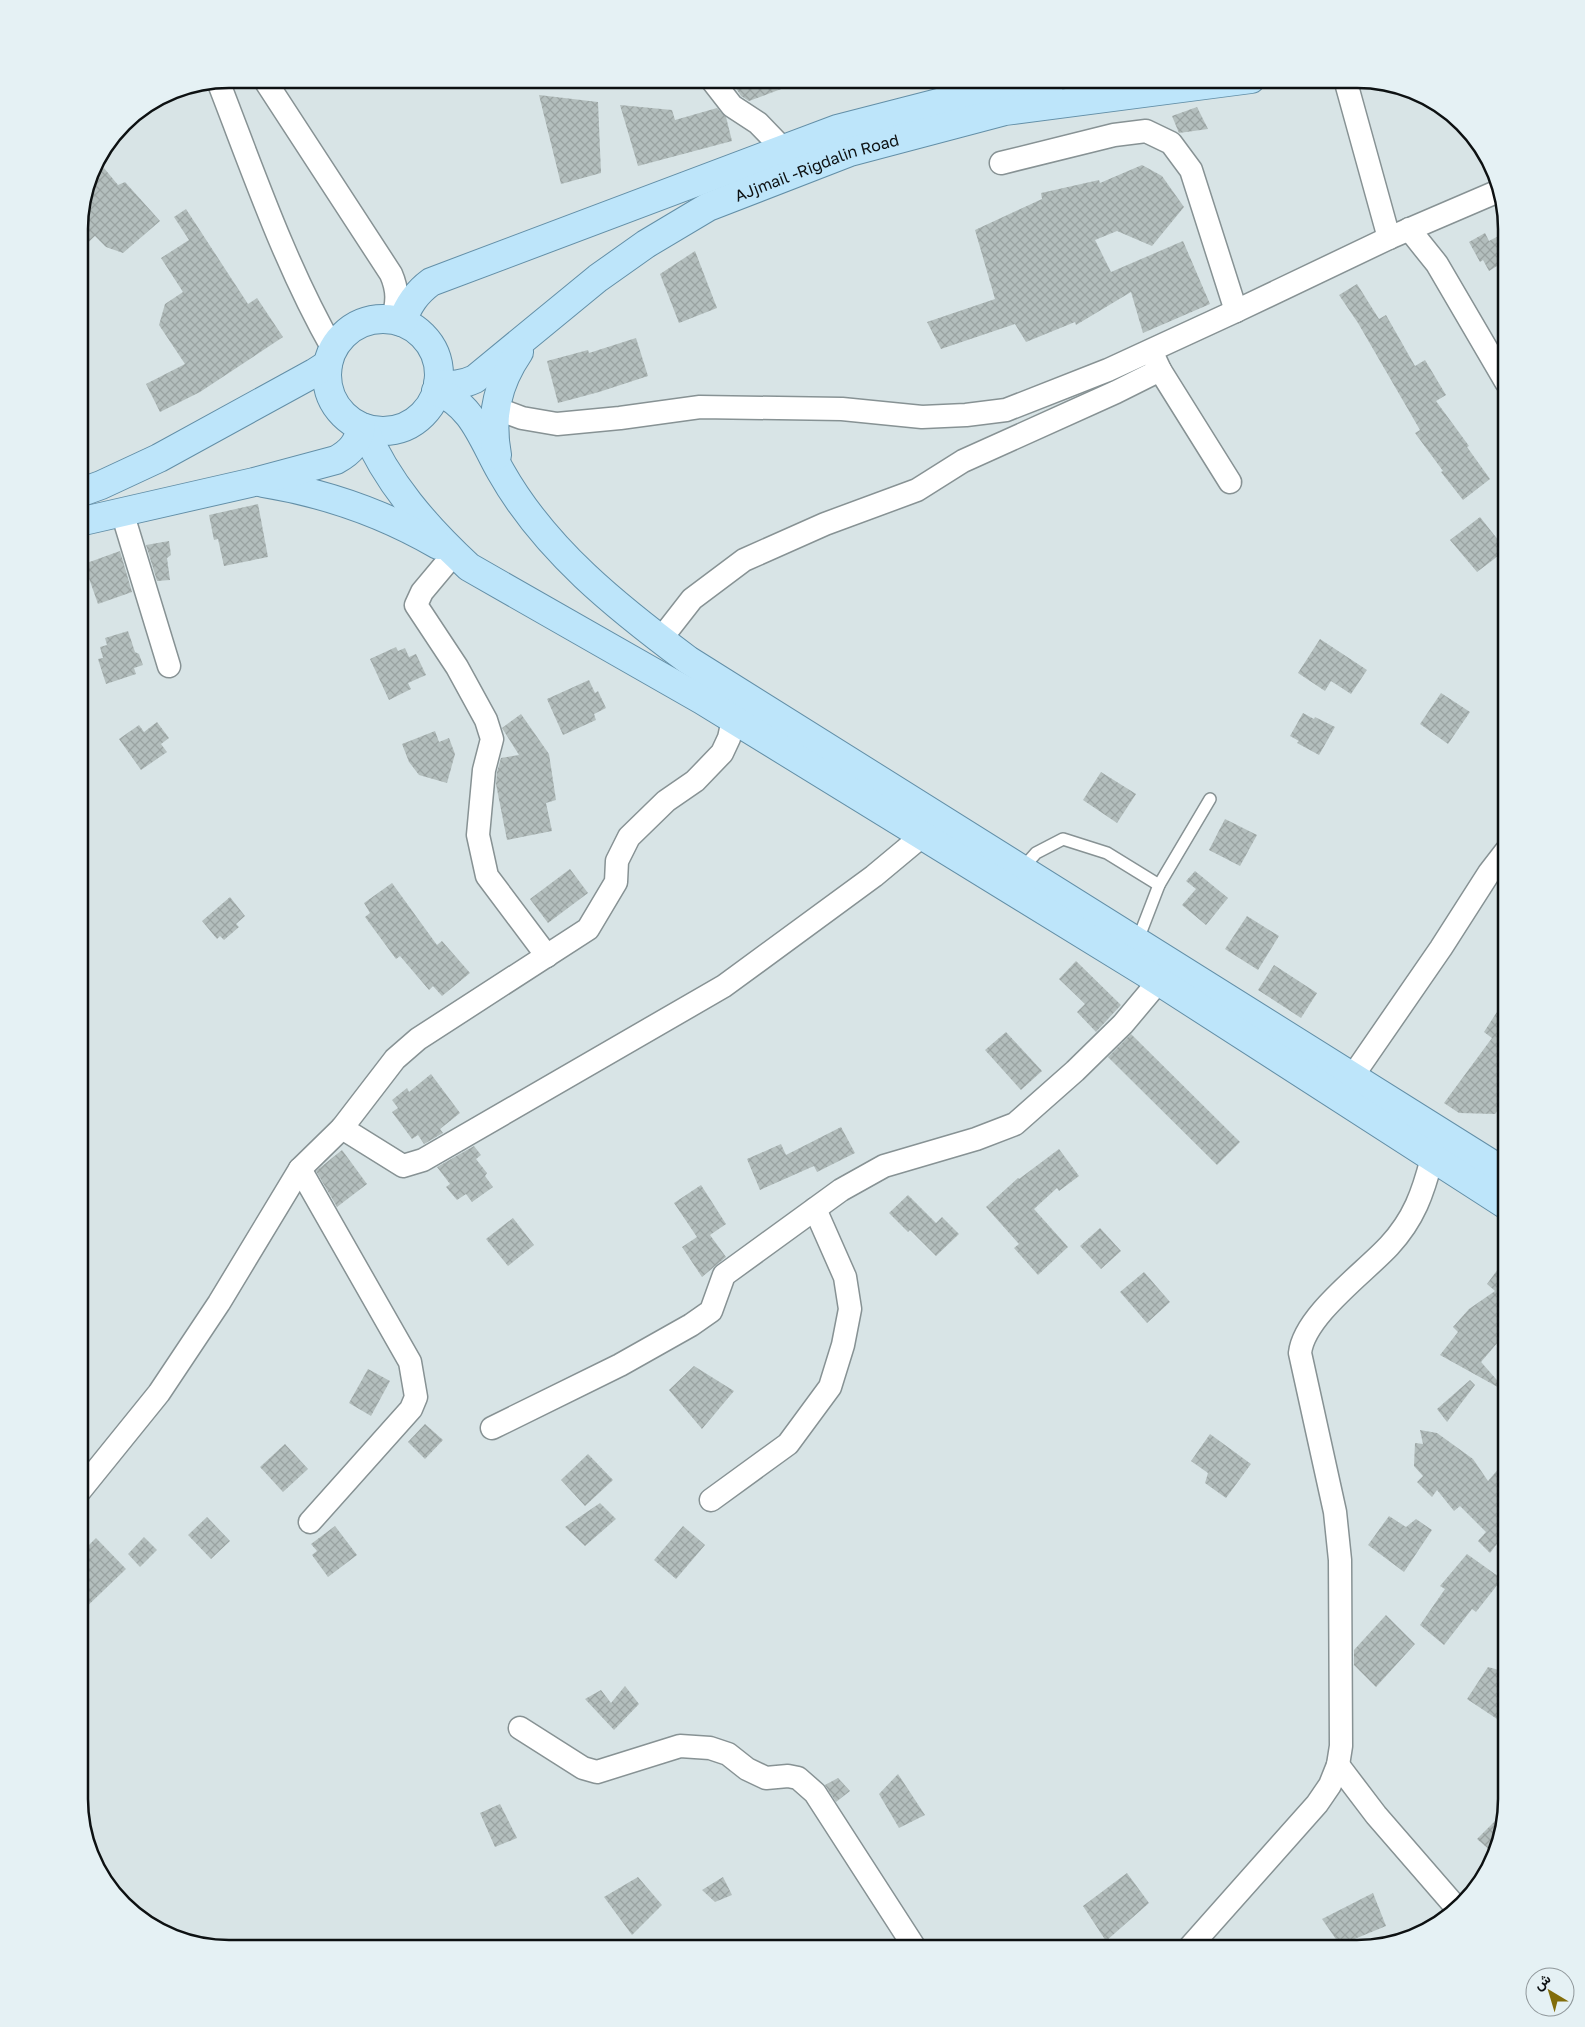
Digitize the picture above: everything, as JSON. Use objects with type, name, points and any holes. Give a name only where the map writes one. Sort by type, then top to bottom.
[{"type":"main road","name":"AJjmail -Rigdalin Road","points":[[397,321],[412,299],[431,282],[837,129],[996,88]]},
{"type":"main road","name":"AJjmail -Rigdalin Road","points":[[437,388],[464,384],[475,379],[598,278],[646,244],[708,207],[850,152],[1005,111],[1182,88]]},
{"type":"main road","points":[[88,490],[159,458],[314,374],[330,356],[340,339],[358,325],[374,320],[397,321],[414,328],[424,336],[437,358],[439,371],[437,388],[426,411],[408,425],[386,431],[363,427],[351,422],[336,406],[328,386],[330,356]]},
{"type":"main road","points":[[502,474],[494,439],[495,408],[500,387],[508,367],[535,331]]},
{"type":"main road","points":[[437,388],[467,411],[521,504],[559,551],[660,640],[709,689],[733,720],[1159,982],[1498,1200]]},
{"type":"main road","points":[[88,520],[254,482],[336,460],[346,455],[354,447],[363,427]]},
{"type":"main road","points":[[363,427],[373,449],[398,488],[438,538],[461,561]]},
{"type":"main road","points":[[254,482],[312,492],[367,510],[420,535],[461,561],[709,689],[1021,870],[1498,1168]]},
{"type":"street","points":[[221,88],[267,209],[315,314],[330,356]]},
{"type":"street","points":[[270,88],[391,274],[397,297],[397,321]]},
{"type":"street","points":[[718,88],[732,106],[758,123],[784,150]]},
{"type":"street","points":[[1348,88],[1399,234],[1437,264],[1498,368]]},
{"type":"street","points":[[1001,163],[1114,135],[1146,131],[1171,143],[1191,170],[1236,312]]},
{"type":"street","points":[[495,408],[522,418],[557,424],[700,407],[842,409],[922,417],[966,415],[1006,410],[1108,370],[1236,312],[1399,234],[1493,193]]},
{"type":"street","points":[[1151,350],[1160,370],[1230,482]]},
{"type":"street","points":[[660,640],[692,599],[744,560],[825,524],[917,490],[963,461],[1116,392],[1160,370]]},
{"type":"street","points":[[122,512],[169,666]]},
{"type":"street","points":[[461,561],[422,592],[416,605],[457,667],[486,720],[492,739],[484,770],[478,835],[487,876],[547,956]]},
{"type":"street","points":[[88,1481],[159,1393],[219,1303],[300,1169],[342,1128],[395,1059],[418,1039],[588,929],[616,882],[617,861],[628,837],[666,801],[695,781],[722,753],[733,720]]},
{"type":"street","points":[[342,1128],[403,1166],[423,1160],[724,986],[874,876],[922,836]]},
{"type":"street","points":[[1352,1077],[1498,862]]},
{"type":"street","points":[[492,1428],[620,1365],[691,1326],[711,1311],[724,1275],[841,1190],[884,1166],[976,1139],[1015,1124],[1075,1071],[1116,1031],[1159,982]]},
{"type":"street","points":[[1195,1940],[1317,1804],[1330,1785],[1338,1765],[1341,1746],[1340,1560],[1335,1512],[1300,1353],[1301,1344],[1306,1334],[1329,1304],[1389,1246],[1405,1226],[1424,1190],[1432,1158]]},
{"type":"street","points":[[300,1169],[410,1362],[416,1397],[411,1409],[310,1522]]},
{"type":"street","points":[[711,1500],[788,1444],[830,1387],[843,1345],[850,1309],[845,1277],[815,1209]]},
{"type":"street","points":[[520,1728],[583,1768],[597,1772],[680,1746],[710,1748],[728,1754],[747,1769],[766,1778],[788,1776],[798,1778],[815,1793],[910,1940]]},
{"type":"street","points":[[1338,1765],[1376,1815],[1451,1902]]},
{"type":"lane","points":[[1137,942],[1159,886],[1210,799]]},
{"type":"lane","points":[[1021,870],[1036,853],[1063,839],[1107,853],[1159,886]]},
{"type":"building","points":[[736,88],[784,88],[749,101],[741,96]]},
{"type":"building","points":[[539,95],[598,102],[601,173],[561,184]]},
{"type":"building","points":[[620,105],[672,110],[675,120],[717,108],[726,117],[732,141],[638,166]]},
{"type":"building","points":[[1197,107],[1208,129],[1179,133],[1172,116]]},
{"type":"building","points":[[1142,165],[1162,176],[1184,207],[1152,246],[1117,231],[1095,240],[1111,272],[1183,241],[1210,304],[1143,333],[1131,292],[1076,325],[1075,322],[1026,342],[1015,324],[941,349],[927,322],[995,299],[975,230],[1042,199],[1041,193],[1099,180],[1100,183]]},
{"type":"building","points":[[104,168],[118,185],[125,182],[160,221],[123,253],[106,247],[95,236],[88,243],[89,210],[92,192],[99,172]]},
{"type":"building","points":[[186,209],[248,304],[257,298],[283,337],[200,392],[160,412],[146,384],[185,364],[159,325],[165,304],[183,292],[161,258],[189,240],[174,217]]},
{"type":"building","points":[[1485,233],[1489,241],[1498,236],[1498,265],[1489,271],[1483,260],[1480,262],[1469,242]]},
{"type":"building","points":[[695,251],[717,308],[679,323],[660,274]]},
{"type":"building","points":[[1357,284],[1379,319],[1386,315],[1415,366],[1425,360],[1446,395],[1436,401],[1469,446],[1467,447],[1490,479],[1463,500],[1441,472],[1443,471],[1415,433],[1420,430],[1358,323],[1339,295]]},
{"type":"building","points":[[636,338],[648,376],[558,403],[547,361],[588,350],[589,353]]},
{"type":"building","points":[[258,504],[268,557],[224,566],[218,539],[214,540],[209,515]]},
{"type":"building","points":[[1480,517],[1498,540],[1498,556],[1477,572],[1450,540]]},
{"type":"building","points":[[169,541],[171,555],[167,558],[170,580],[157,581],[146,545]]},
{"type":"building","points":[[120,551],[132,592],[98,604],[88,575],[88,563]]},
{"type":"building","points":[[128,631],[135,652],[139,654],[143,665],[134,668],[136,674],[106,684],[98,659],[103,658],[100,647],[107,645],[105,638]]},
{"type":"building","points":[[1320,639],[1367,670],[1351,694],[1331,681],[1325,691],[1298,673]]},
{"type":"building","points":[[396,647],[398,651],[405,648],[409,657],[416,654],[426,675],[408,683],[411,689],[389,700],[370,659]]},
{"type":"building","points":[[589,680],[595,693],[598,691],[606,708],[594,714],[596,720],[563,735],[547,699]]},
{"type":"building","points":[[1441,693],[1470,712],[1448,744],[1420,724]]},
{"type":"building","points":[[1303,713],[1335,727],[1319,755],[1297,743],[1299,741],[1290,736]]},
{"type":"building","points":[[521,714],[549,754],[556,800],[546,803],[552,831],[507,840],[496,784],[497,772],[501,758],[519,755],[502,728]]},
{"type":"building","points":[[157,722],[169,738],[161,744],[167,752],[141,770],[119,739],[139,725],[144,732]]},
{"type":"building","points":[[435,731],[439,742],[449,738],[455,754],[447,783],[419,775],[409,762],[402,744]]},
{"type":"building","points":[[1101,772],[1136,794],[1117,823],[1083,800]]},
{"type":"building","points":[[1225,819],[1257,835],[1240,866],[1209,850]]},
{"type":"building","points":[[570,869],[588,893],[548,923],[530,899]]},
{"type":"building","points":[[1195,871],[1228,898],[1206,925],[1182,905],[1196,889],[1186,881]]},
{"type":"building","points":[[392,883],[437,945],[442,941],[470,973],[442,996],[433,986],[429,990],[400,956],[396,959],[365,917],[370,913],[364,903]]},
{"type":"building","points":[[230,897],[245,916],[236,924],[239,927],[224,940],[220,936],[217,939],[202,921]]},
{"type":"building","points":[[1247,916],[1279,936],[1258,970],[1225,949]]},
{"type":"building","points":[[1076,961],[1121,1005],[1096,1032],[1077,1012],[1085,1004],[1059,979]]},
{"type":"building","points":[[1274,965],[1317,993],[1301,1018],[1258,990]]},
{"type":"building","points":[[1498,1010],[1498,1110],[1495,1114],[1459,1113],[1444,1103],[1492,1038],[1484,1032]]},
{"type":"building","points":[[1006,1032],[1042,1071],[1021,1090],[985,1050]]},
{"type":"building","points":[[1131,1034],[1240,1142],[1217,1165],[1108,1057]]},
{"type":"building","points":[[431,1074],[460,1113],[440,1129],[443,1133],[424,1144],[418,1135],[412,1139],[392,1112],[398,1108],[392,1100],[407,1088],[409,1092]]},
{"type":"building","points":[[841,1127],[855,1153],[817,1172],[814,1166],[760,1190],[747,1159],[781,1144],[786,1155]]},
{"type":"building","points":[[474,1146],[481,1155],[476,1159],[487,1173],[485,1176],[493,1187],[472,1202],[466,1194],[457,1200],[446,1187],[450,1184],[437,1167]]},
{"type":"building","points":[[1059,1149],[1079,1176],[1059,1191],[1057,1188],[1034,1209],[1068,1247],[1038,1275],[1014,1248],[1019,1244],[986,1207],[1018,1178]]},
{"type":"building","points":[[342,1150],[367,1184],[337,1207],[316,1171]]},
{"type":"building","points":[[701,1185],[726,1224],[710,1235],[726,1257],[702,1277],[682,1247],[697,1237],[674,1203]]},
{"type":"building","points":[[908,1195],[936,1223],[942,1217],[959,1234],[936,1256],[910,1230],[908,1232],[889,1213]]},
{"type":"building","points":[[513,1218],[534,1245],[508,1266],[486,1239]]},
{"type":"building","points":[[1100,1228],[1121,1251],[1101,1269],[1080,1246]]},
{"type":"building","points":[[1498,1269],[1498,1342],[1481,1362],[1498,1381],[1498,1387],[1440,1355],[1458,1332],[1453,1327],[1469,1309],[1495,1291],[1487,1284]]},
{"type":"building","points":[[1144,1272],[1170,1302],[1147,1323],[1120,1292]]},
{"type":"building","points":[[694,1366],[734,1391],[702,1429],[669,1390]]},
{"type":"building","points":[[368,1369],[390,1381],[371,1416],[349,1403]]},
{"type":"building","points":[[1470,1380],[1475,1385],[1447,1422],[1437,1409]]},
{"type":"building","points":[[425,1424],[443,1440],[425,1459],[408,1442]]},
{"type":"building","points":[[1420,1430],[1437,1433],[1473,1459],[1488,1481],[1498,1469],[1498,1542],[1490,1553],[1478,1541],[1486,1532],[1460,1506],[1454,1511],[1437,1490],[1432,1497],[1417,1482],[1423,1476],[1414,1466],[1415,1443],[1423,1444]]},
{"type":"building","points":[[1210,1434],[1251,1464],[1226,1498],[1205,1483],[1208,1473],[1191,1461]]},
{"type":"building","points":[[285,1444],[308,1469],[283,1492],[260,1467]]},
{"type":"building","points":[[588,1454],[613,1480],[585,1506],[561,1480]]},
{"type":"building","points":[[600,1503],[616,1519],[585,1546],[565,1527]]},
{"type":"building","points":[[1389,1516],[1406,1527],[1416,1519],[1432,1530],[1404,1572],[1368,1545]]},
{"type":"building","points":[[207,1517],[230,1541],[211,1559],[188,1535]]},
{"type":"building","points":[[335,1526],[357,1555],[328,1577],[312,1555],[317,1551],[311,1544]]},
{"type":"building","points":[[683,1526],[705,1545],[676,1579],[654,1560]]},
{"type":"building","points":[[144,1537],[157,1550],[140,1567],[128,1554]]},
{"type":"building","points":[[96,1538],[126,1569],[88,1605],[88,1546]]},
{"type":"building","points":[[1467,1554],[1498,1576],[1498,1584],[1476,1612],[1472,1609],[1444,1645],[1420,1625],[1445,1589],[1440,1586]]},
{"type":"building","points":[[1386,1615],[1415,1644],[1376,1687],[1354,1665],[1354,1650]]},
{"type":"building","points":[[1488,1667],[1498,1670],[1498,1720],[1467,1699]]},
{"type":"building","points":[[625,1686],[639,1704],[614,1730],[585,1699],[601,1690],[611,1703]]},
{"type":"building","points":[[898,1774],[925,1815],[899,1828],[879,1794]]},
{"type":"building","points":[[838,1778],[850,1791],[836,1802],[825,1785]]},
{"type":"building","points":[[500,1804],[517,1838],[495,1847],[480,1813]]},
{"type":"building","points":[[1495,1821],[1488,1849],[1477,1839]]},
{"type":"building","points":[[1127,1873],[1149,1903],[1107,1940],[1083,1906]]},
{"type":"building","points":[[638,1877],[662,1905],[632,1935],[604,1897]]},
{"type":"building","points":[[723,1877],[732,1895],[715,1902],[702,1890]]},
{"type":"building","points":[[1373,1893],[1386,1926],[1352,1940],[1337,1940],[1322,1919]]}]
